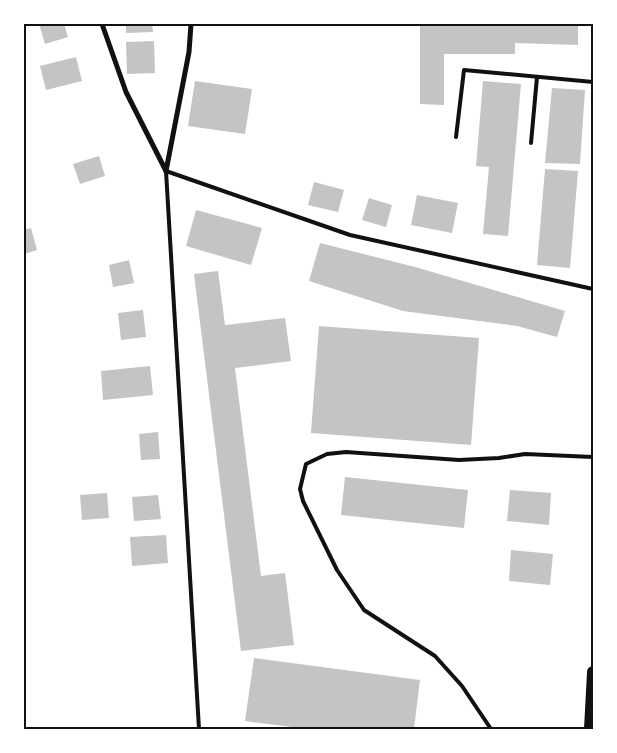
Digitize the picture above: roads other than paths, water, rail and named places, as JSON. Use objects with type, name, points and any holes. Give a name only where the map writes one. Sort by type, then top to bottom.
[{"type":"main road","points":[[590,729],[593,672]]},
{"type":"street","points":[[102,24],[126,92],[166,171]]},
{"type":"street","points":[[166,171],[189,52],[191,24]]},
{"type":"lane","points":[[456,137],[464,70],[593,82]]},
{"type":"lane","points":[[532,143],[537,77]]},
{"type":"lane","points":[[199,729],[166,171],[350,235],[593,289]]},
{"type":"lane","points":[[492,729],[462,686],[435,656],[364,610],[337,570],[303,501],[300,489],[306,464],[327,454],[346,452],[459,460],[525,454],[593,457]]}]
